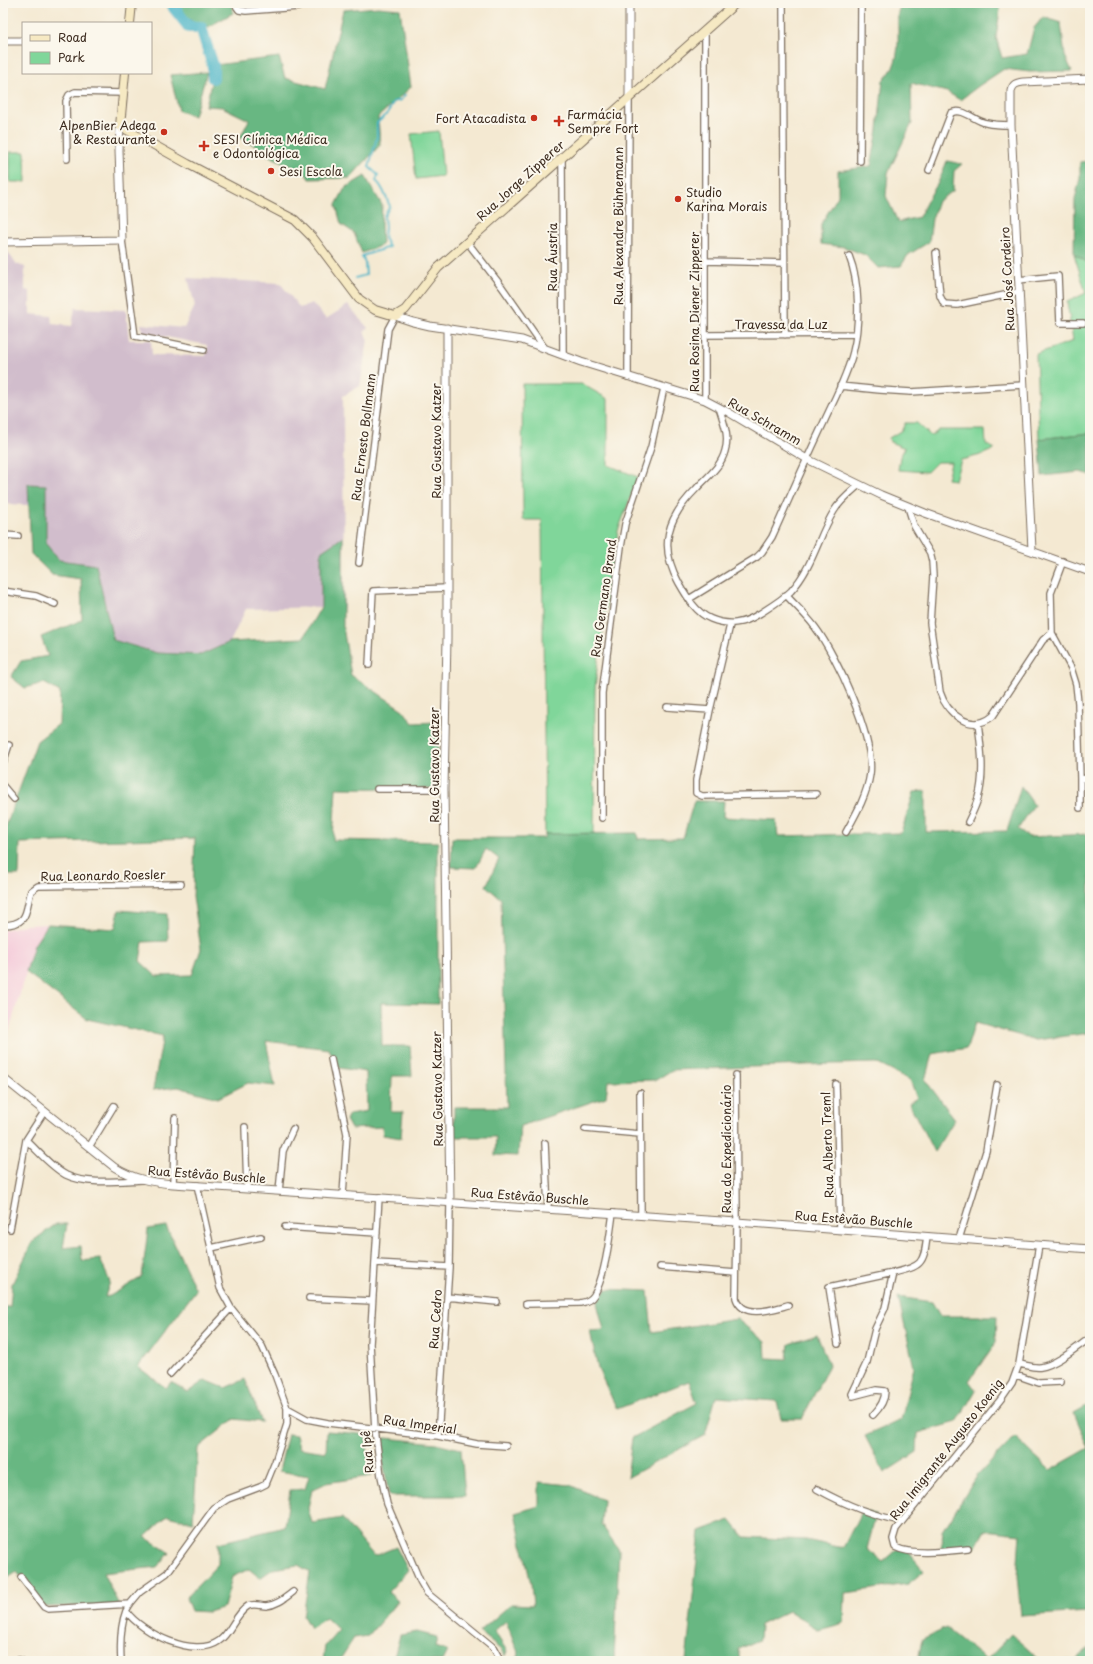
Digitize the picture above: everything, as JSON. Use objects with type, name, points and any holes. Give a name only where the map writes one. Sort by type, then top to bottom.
[{"type":"main road","points":[[130,22],[132,3]]},
{"type":"main road","name":"Rua Jorge Zipperer","points":[[395,316],[409,305],[438,268],[468,243],[543,174],[736,3]]},
{"type":"main road","points":[[125,74],[120,126],[188,164],[295,220],[313,238],[359,300],[375,310],[395,316]]},
{"type":"street","points":[[234,3],[239,10],[246,12],[298,5]]},
{"type":"street","name":"Rua Alexandre Bühnemann","points":[[628,377],[629,3]]},
{"type":"street","points":[[783,3],[784,335]]},
{"type":"street","points":[[860,161],[861,3]]},
{"type":"street","name":"Rua Rosina Diener Zipperer","points":[[705,31],[705,400]]},
{"type":"street","points":[[3,41],[22,41]]},
{"type":"street","name":"Rua José Cordeiro","points":[[1032,550],[1018,280],[1011,125],[1011,91],[1012,86],[1017,83],[1090,80]]},
{"type":"street","points":[[67,158],[66,102],[69,95],[75,92],[123,93]]},
{"type":"street","points":[[930,170],[951,113],[955,111],[961,112],[985,123],[1011,125]]},
{"type":"street","points":[[120,126],[122,240],[135,336],[204,350]]},
{"type":"street","name":"Rua Áustria","points":[[562,158],[563,355]]},
{"type":"street","points":[[3,242],[122,240]]},
{"type":"street","points":[[468,243],[502,287],[544,347]]},
{"type":"street","points":[[936,253],[940,296],[944,304],[957,305],[1019,292]]},
{"type":"street","points":[[690,599],[757,557],[772,537],[840,386],[853,353],[856,334],[857,288],[854,269],[849,256]]},
{"type":"street","points":[[705,261],[784,263]]},
{"type":"street","points":[[1018,280],[1058,276],[1060,323],[1083,323]]},
{"type":"street","name":"Rua Schramm","points":[[395,316],[418,324],[510,337],[544,347],[628,377],[705,400],[807,459],[908,507],[1032,550],[1090,572]]},
{"type":"street","name":"Rua Ernesto Bollmann","points":[[359,563],[388,329],[395,316]]},
{"type":"street","name":"Rua Gustavo Katzer","points":[[447,328],[447,588],[444,789],[450,1202]]},
{"type":"street","name":"Travessa da Luz","points":[[705,335],[856,334]]},
{"type":"street","points":[[840,386],[916,392],[1024,386]]},
{"type":"street","name":"Rua Germano Brand","points":[[602,818],[602,693],[619,554],[625,524],[651,447],[664,388]]},
{"type":"street","points":[[719,407],[725,428],[725,452],[717,467],[688,497],[676,513],[667,538],[667,552],[670,565],[690,599],[705,616],[730,625],[739,623],[755,617],[786,596],[806,570],[833,512],[859,485]]},
{"type":"street","points":[[908,507],[914,526],[930,553],[932,561],[933,576],[930,623],[940,692],[942,700],[949,711],[962,719],[978,724],[989,720],[997,712],[1039,646],[1052,633]]},
{"type":"street","points":[[3,535],[18,536]]},
{"type":"street","points":[[1063,562],[1051,593],[1052,633],[1071,668],[1076,684],[1078,703],[1080,808]]},
{"type":"street","points":[[369,665],[372,591],[447,588]]},
{"type":"street","points":[[3,591],[36,596],[55,604]]},
{"type":"street","points":[[786,596],[812,623],[828,648],[851,695],[867,740],[871,762],[869,783],[860,806],[846,832]]},
{"type":"street","points":[[730,625],[710,710],[695,790],[699,795],[816,794]]},
{"type":"street","points":[[667,707],[710,710]]},
{"type":"street","points":[[968,822],[978,799],[980,788],[981,754],[978,724]]},
{"type":"street","points":[[3,763],[9,745]]},
{"type":"street","points":[[1080,779],[1090,778]]},
{"type":"street","points":[[3,786],[14,799]]},
{"type":"street","points":[[377,789],[444,789]]},
{"type":"street","name":"Rua Leonardo Roesler","points":[[3,925],[14,924],[20,922],[24,918],[31,891],[38,886],[180,884]]},
{"type":"street","points":[[331,1059],[347,1134],[343,1195]]},
{"type":"street","name":"Rua do Expedicionário","points":[[736,1075],[737,1303],[751,1311],[756,1312],[788,1305]]},
{"type":"street","name":"Rua Estêvão Buschle","points":[[3,1078],[44,1112],[122,1172],[143,1180],[173,1184],[613,1213],[1090,1248]]},
{"type":"street","name":"Rua Alberto Treml","points":[[836,1084],[840,1229]]},
{"type":"street","points":[[960,1239],[986,1151],[997,1085]]},
{"type":"street","points":[[640,1093],[641,1215]]},
{"type":"street","points":[[89,1147],[114,1106]]},
{"type":"street","points":[[10,1229],[26,1140],[44,1112]]},
{"type":"street","points":[[173,1184],[175,1118]]},
{"type":"street","points":[[245,1128],[247,1189]]},
{"type":"street","points":[[279,1191],[283,1151],[292,1129]]},
{"type":"street","points":[[586,1129],[640,1134]]},
{"type":"street","points":[[26,1140],[58,1169],[70,1176],[100,1181],[143,1180]]},
{"type":"street","points":[[545,1143],[548,1209]]},
{"type":"street","points":[[121,1661],[120,1645],[123,1624],[126,1611],[130,1604],[140,1592],[167,1573],[214,1508],[228,1499],[266,1484],[288,1419],[287,1408],[275,1375],[262,1346],[231,1308],[218,1282],[197,1185]]},
{"type":"street","name":"Rua Ipê","points":[[379,1198],[370,1344],[375,1429],[384,1496],[420,1581],[427,1593],[493,1647],[497,1651],[501,1661]]},
{"type":"street","name":"Rua Cedro","points":[[438,1436],[448,1297],[450,1202]]},
{"type":"street","points":[[526,1304],[580,1303],[586,1302],[593,1296],[607,1253],[613,1213]]},
{"type":"street","points":[[285,1228],[377,1234]]},
{"type":"street","points":[[838,1344],[829,1287],[912,1268],[921,1262],[926,1252],[927,1236]]},
{"type":"street","points":[[211,1248],[260,1237]]},
{"type":"street","name":"Rua Imigrante Augusto Koenig","points":[[968,1549],[914,1551],[898,1549],[895,1547],[893,1538],[896,1529],[902,1521],[1001,1400],[1016,1375],[1039,1245]]},
{"type":"street","points":[[375,1263],[449,1267]]},
{"type":"street","points":[[660,1267],[736,1273]]},
{"type":"street","points":[[873,1415],[881,1406],[885,1396],[884,1391],[876,1390],[852,1395],[867,1362],[875,1329],[885,1308],[893,1273]]},
{"type":"street","points":[[448,1297],[497,1302]]},
{"type":"street","points":[[309,1298],[372,1300]]},
{"type":"street","points":[[170,1374],[231,1308]]},
{"type":"street","points":[[1019,1364],[1035,1367],[1046,1366],[1090,1338]]},
{"type":"street","points":[[1016,1375],[1039,1383],[1061,1382]]},
{"type":"street","name":"Rua Imperial","points":[[287,1408],[308,1419],[375,1429],[438,1436],[477,1444],[506,1446]]},
{"type":"street","points":[[817,1489],[862,1510],[887,1519],[902,1521]]},
{"type":"street","points":[[21,1577],[44,1607],[48,1609],[130,1604]]},
{"type":"street","points":[[126,1611],[135,1622],[144,1628],[187,1647],[201,1648],[219,1641],[242,1611],[248,1606],[255,1604],[264,1606],[274,1604],[283,1600],[293,1592]]},
{"type":"shaded area","points":[[3,249],[6,249],[16,264],[25,267],[25,290],[30,291],[30,314],[51,316],[52,324],[72,326],[75,308],[126,310],[129,340],[151,340],[152,355],[206,356],[207,345],[142,332],[141,324],[184,328],[195,306],[188,278],[280,283],[300,308],[312,303],[326,319],[348,305],[368,328],[364,332],[368,339],[360,386],[343,396],[344,608],[321,607],[246,609],[230,642],[201,655],[157,653],[113,640],[96,566],[59,560],[46,544],[46,510],[28,484],[29,505],[3,504]]},
{"type":"shaded area","points":[[48,924],[34,945],[3,1052],[3,930],[24,925]]},
{"type":"green space","points":[[178,3],[231,3],[233,13],[208,27],[203,22],[193,22],[179,8]]},
{"type":"green space","points":[[900,3],[1001,3],[996,37],[1002,58],[1027,54],[1034,28],[1043,17],[1061,23],[1065,56],[1072,71],[1030,72],[1004,69],[960,100],[947,92],[911,83],[912,123],[888,173],[886,196],[898,222],[919,217],[938,183],[947,161],[962,164],[954,171],[953,191],[938,201],[932,219],[929,242],[908,255],[901,266],[878,268],[865,255],[844,247],[821,244],[821,224],[838,196],[838,171],[871,166],[878,129],[883,80],[894,66],[898,49],[898,12]]},
{"type":"green space","points":[[378,7],[400,9],[411,87],[378,117],[380,145],[350,178],[309,179],[304,171],[295,173],[297,169],[257,150],[258,147],[240,138],[249,120],[222,107],[206,106],[215,65],[279,57],[285,78],[325,89],[343,10]]},
{"type":"green space","points":[[207,72],[194,116],[179,111],[170,75]]},
{"type":"green space","points":[[439,131],[443,176],[416,179],[411,134]]},
{"type":"green space","points":[[10,152],[25,152],[26,182],[10,182]]},
{"type":"green space","points":[[1090,161],[1090,264],[1074,254],[1075,199],[1080,178],[1080,162]]},
{"type":"green space","points":[[365,176],[382,205],[382,245],[362,253],[354,233],[341,224],[336,205],[345,188]]},
{"type":"green space","points":[[1074,254],[1090,264],[1090,433],[1039,439],[1036,354],[1073,341],[1067,302],[1086,293]]},
{"type":"green space","points":[[522,384],[582,384],[608,399],[608,465],[638,477],[618,531],[597,668],[595,690],[594,833],[545,834],[542,520],[523,520]]},
{"type":"green space","points":[[905,423],[917,423],[931,436],[939,430],[985,430],[986,444],[995,449],[981,455],[961,460],[955,480],[947,479],[951,462],[937,462],[927,472],[898,470],[900,457],[905,448],[890,442],[889,438],[902,430]]},
{"type":"green space","points":[[1090,433],[1090,475],[1080,472],[1042,476],[1039,439]]},
{"type":"green space","points":[[28,484],[46,485],[46,544],[59,560],[96,565],[113,640],[157,653],[201,655],[230,642],[303,638],[321,607],[321,552],[343,537],[343,627],[351,675],[403,710],[413,723],[438,722],[438,789],[336,788],[333,840],[438,842],[438,1004],[381,1003],[382,1046],[410,1046],[412,1076],[392,1076],[391,1112],[403,1112],[401,1138],[383,1135],[382,1127],[351,1129],[346,1120],[349,1114],[367,1111],[366,1072],[339,1068],[329,1049],[266,1041],[275,1086],[248,1083],[218,1098],[178,1087],[153,1090],[163,1036],[87,1019],[26,972],[34,945],[48,924],[115,929],[119,910],[167,914],[168,941],[143,942],[140,961],[156,976],[192,975],[201,949],[193,897],[195,838],[20,843],[19,875],[3,875],[3,826],[6,826],[37,741],[59,724],[60,692],[44,683],[25,688],[11,677],[21,661],[48,656],[41,637],[82,620],[81,579],[52,575],[31,554]]},
{"type":"green space","points":[[1021,786],[1034,805],[1018,829],[1029,837],[1090,834],[1090,1033],[1036,1040],[975,1023],[967,1048],[932,1054],[925,1080],[955,1119],[934,1152],[909,1103],[917,1098],[910,1080],[876,1063],[672,1070],[656,1080],[608,1081],[606,1097],[520,1126],[518,1156],[495,1155],[496,1137],[454,1137],[454,1107],[507,1107],[501,899],[486,886],[499,859],[486,849],[476,868],[451,867],[452,838],[544,838],[545,834],[637,833],[638,839],[683,838],[694,801],[724,801],[723,817],[776,820],[778,836],[901,833],[914,792],[926,791],[926,832],[1007,831]]},
{"type":"green space","points":[[56,1224],[67,1224],[63,1248],[81,1246],[82,1261],[100,1259],[110,1282],[105,1297],[110,1296],[142,1277],[148,1229],[166,1226],[196,1290],[138,1367],[166,1388],[171,1382],[188,1392],[205,1380],[225,1388],[245,1379],[262,1422],[234,1419],[198,1448],[193,1522],[167,1516],[145,1537],[170,1553],[157,1567],[103,1573],[119,1605],[44,1607],[17,1572],[3,1581],[3,1307],[10,1307],[12,1284],[33,1241]]},
{"type":"green space","points":[[606,1289],[648,1291],[652,1332],[737,1319],[765,1342],[766,1358],[787,1359],[789,1344],[817,1335],[829,1365],[802,1419],[781,1419],[777,1401],[716,1397],[705,1435],[627,1478],[632,1438],[697,1403],[689,1381],[617,1409],[598,1369],[590,1331],[604,1330],[597,1303]]},
{"type":"green space","points":[[898,1297],[932,1302],[940,1316],[997,1316],[996,1342],[969,1381],[976,1390],[957,1422],[918,1433],[917,1452],[884,1473],[865,1436],[901,1420],[914,1367]]},
{"type":"green space","points":[[1090,1404],[1090,1617],[1088,1612],[1021,1616],[1017,1576],[1020,1534],[985,1530],[975,1548],[941,1551],[943,1531],[977,1476],[1015,1437],[1050,1470],[1089,1448],[1074,1413]]},
{"type":"green space","points":[[327,1431],[361,1434],[366,1438],[371,1476],[326,1483],[312,1490],[308,1508],[312,1523],[342,1518],[374,1556],[396,1547],[408,1570],[388,1592],[398,1601],[368,1636],[354,1638],[339,1661],[323,1661],[325,1646],[339,1630],[326,1618],[310,1628],[303,1616],[310,1572],[298,1565],[273,1569],[260,1578],[249,1569],[232,1577],[224,1607],[208,1612],[191,1611],[186,1598],[218,1564],[218,1543],[285,1527],[290,1490],[305,1489],[309,1476],[279,1471],[288,1434],[296,1435],[299,1448],[326,1452]]},
{"type":"green space","points":[[386,1438],[436,1443],[461,1449],[465,1496],[389,1496],[380,1444],[381,1439]]},
{"type":"green space","points":[[539,1482],[570,1485],[603,1500],[601,1524],[619,1550],[614,1661],[515,1661],[519,1655],[506,1621],[494,1631],[507,1651],[505,1656],[500,1649],[479,1632],[511,1604],[533,1605],[531,1584],[515,1513],[539,1506]]},
{"type":"green space","points":[[862,1510],[876,1515],[867,1549],[883,1562],[898,1549],[907,1550],[924,1571],[908,1584],[845,1593],[844,1623],[819,1630],[789,1611],[760,1625],[759,1640],[738,1649],[740,1661],[686,1661],[700,1531],[730,1520],[744,1537],[806,1540],[843,1548]]},
{"type":"green space","points":[[946,1628],[986,1660],[1011,1634],[1041,1661],[918,1661],[922,1639]]},
{"type":"green space","points":[[417,1632],[437,1637],[435,1647],[447,1651],[442,1661],[393,1661],[400,1635]]},
{"type":"green space","points":[[1090,1647],[1090,1661],[1051,1661],[1075,1660]]},
{"type":"waterway","points":[[172,3],[174,8],[189,27],[201,27],[213,66],[213,78]]},
{"type":"waterway","points":[[355,278],[366,275],[365,263],[362,256],[389,247],[384,238],[384,216],[390,206],[383,189],[376,181],[378,175],[369,167],[377,137],[377,123],[388,113],[393,102],[401,100],[405,95]]},
{"type":"place","name":"Fort Atacadista","points":[[534,118]]},
{"type":"place","name":"Farmácia Sempre Fort","points":[[559,121]]},
{"type":"place","name":"AlpenBier Adega & Restaurante","points":[[164,132]]},
{"type":"place","name":"SESI Clínica Médica e Odontológica","points":[[204,146]]},
{"type":"place","name":"Sesi Escola","points":[[271,171]]},
{"type":"place","name":"Studio Karina Morais","points":[[678,199]]}]
